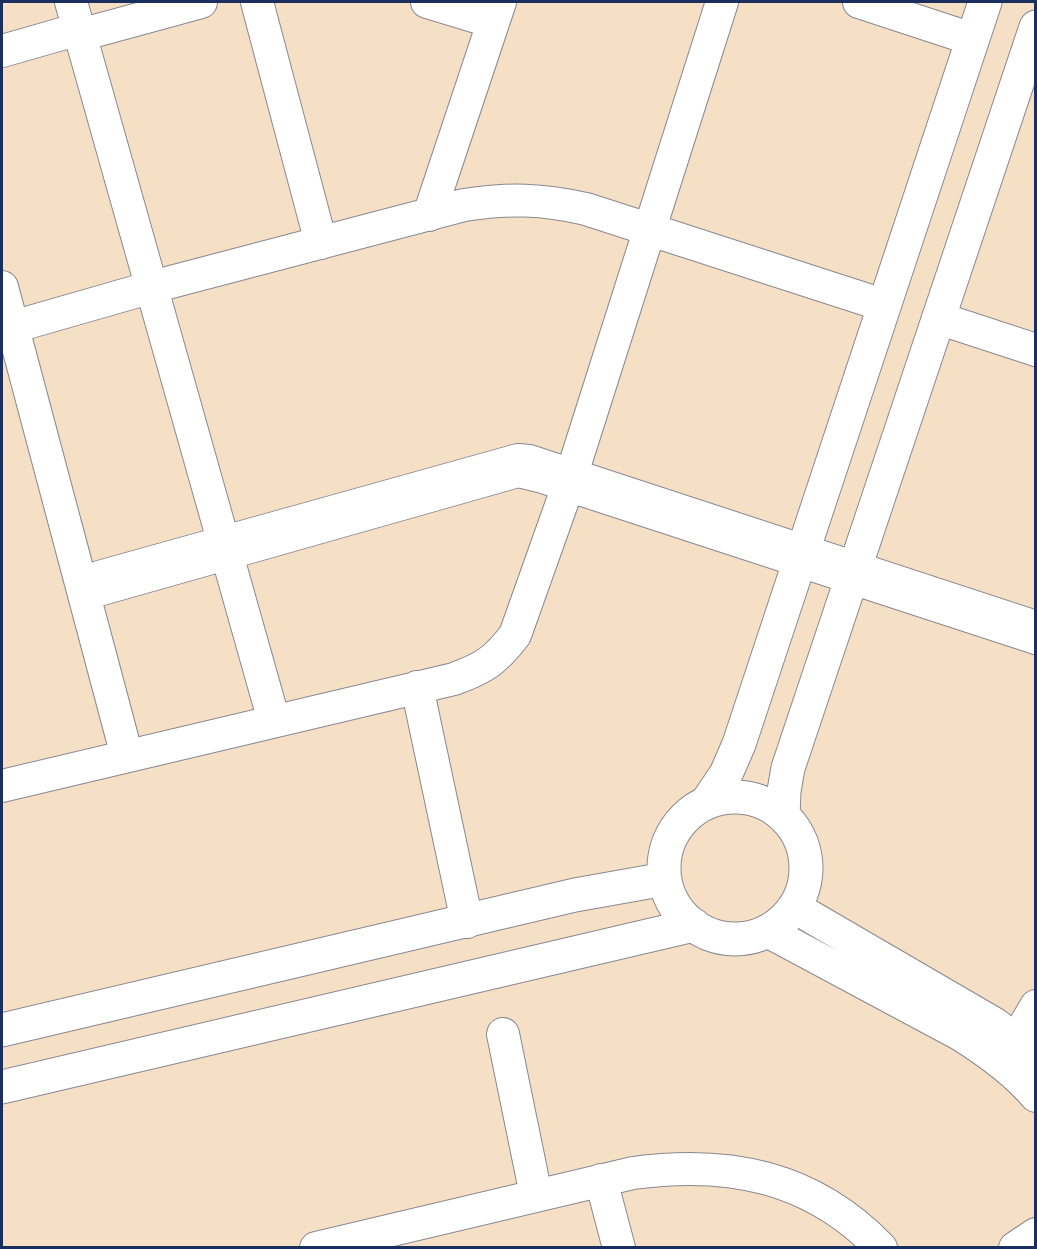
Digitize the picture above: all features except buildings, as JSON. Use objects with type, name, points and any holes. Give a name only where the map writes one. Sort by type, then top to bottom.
[{"type":"street","points":[[2,51],[77,22],[160,2]]},
{"type":"street","points":[[77,22],[201,2]]},
{"type":"street","points":[[257,2],[327,241]]},
{"type":"street","points":[[268,2],[327,241]]},
{"type":"street","points":[[427,2],[501,9]]},
{"type":"street","points":[[463,2],[501,9]]},
{"type":"street","points":[[2,786],[424,686],[478,670],[499,656],[515,635],[569,481],[722,2]]},
{"type":"street","points":[[859,2],[972,39]]},
{"type":"street","points":[[707,802],[733,759],[984,2]]},
{"type":"street","points":[[436,213],[501,9]]},
{"type":"street","points":[[77,22],[274,721]]},
{"type":"street","points":[[783,816],[788,768],[938,318],[1029,66],[1035,27]]},
{"type":"street","points":[[4,330],[152,287],[465,205],[495,200],[525,199],[556,202],[586,209],[883,306]]},
{"type":"street","points":[[2,287],[4,330],[122,757]]},
{"type":"street","points":[[938,318],[1035,350]]},
{"type":"street","points":[[225,548],[508,462],[529,461],[569,481],[853,573],[1035,638]]},
{"type":"street","points":[[853,573],[1035,627]]},
{"type":"street","points":[[424,686],[473,920]]},
{"type":"street","points":[[727,797],[747,798],[766,804],[783,816],[794,828],[801,843],[805,860],[805,876],[801,893],[794,907],[777,925],[749,937],[730,938],[711,935],[680,913],[670,897],[664,879],[664,860],[669,842],[678,825],[691,812],[707,802],[727,797]]},
{"type":"street","points":[[2,1030],[605,888],[664,879]]},
{"type":"street","points":[[794,907],[1028,1044],[1035,1006]]},
{"type":"street","points":[[2,1087],[694,925]]},
{"type":"street","points":[[767,931],[961,1035],[986,1051],[1035,1096]]},
{"type":"street","points":[[503,1034],[536,1195]]},
{"type":"street","points":[[316,1248],[399,1238],[536,1195],[633,1173],[666,1168],[699,1168],[732,1170],[796,1187],[835,1209],[881,1248]]},
{"type":"street","points":[[601,1180],[619,1248]]},
{"type":"street","points":[[1015,1248],[1035,1234]]}]
